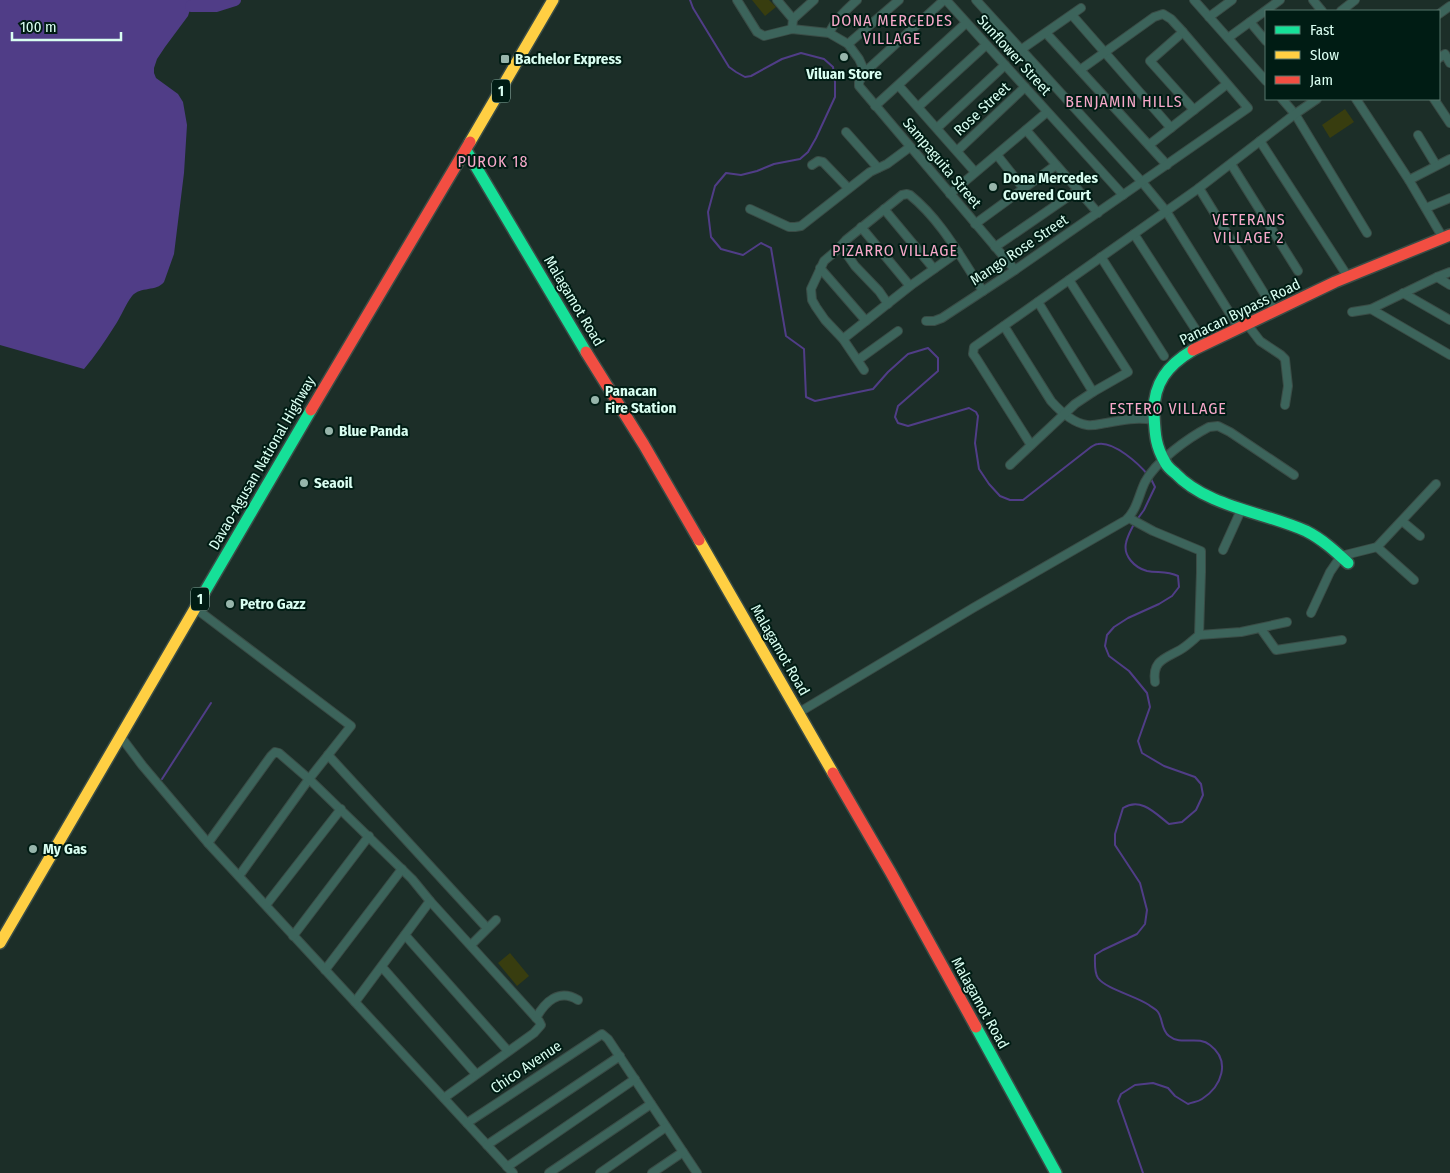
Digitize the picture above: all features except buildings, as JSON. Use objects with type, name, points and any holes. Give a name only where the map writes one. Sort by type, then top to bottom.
[{"type":"main road","name":"Davao-Agusan National Highway","points":[[0,943],[350,342],[466,150],[553,0]]},
{"type":"main road","name":"Malagamot Road","points":[[466,150],[644,445],[901,890],[1056,1173]]},
{"type":"main road","name":"Panacan Bypass Road","points":[[1344,559],[1324,542],[1304,530],[1206,495],[1172,474],[1162,459],[1156,442],[1153,420],[1156,396],[1162,376],[1170,366],[1182,357],[1205,344],[1348,277],[1447,236]]},
{"type":"street","points":[[737,0],[760,35],[768,36],[792,29],[829,33],[848,44],[859,59],[865,72],[945,0]]},
{"type":"street","points":[[777,0],[793,19]]},
{"type":"street","points":[[792,29],[793,19],[814,0]]},
{"type":"street","points":[[829,33],[835,23],[857,0]]},
{"type":"street","points":[[848,44],[899,0]]},
{"type":"street","name":"Sunflower Street","points":[[945,0],[1123,195]]},
{"type":"street","points":[[976,0],[1142,182],[1166,211],[1243,326],[1260,341],[1286,359],[1288,386],[1285,405]]},
{"type":"street","points":[[1194,0],[1265,80]]},
{"type":"street","points":[[1209,17],[1232,0]]},
{"type":"street","points":[[1274,9],[1280,0]]},
{"type":"street","points":[[1313,0],[1321,10]]},
{"type":"street","points":[[1341,10],[1355,0]]},
{"type":"street","points":[[1022,49],[1081,8]]},
{"type":"street","points":[[1080,70],[1154,17],[1163,14],[1171,19],[1183,32],[1227,84],[1149,145]]},
{"type":"street","points":[[1228,38],[1265,14]]},
{"type":"street","points":[[1072,15],[1171,128]]},
{"type":"street","points":[[1250,22],[1265,41]]},
{"type":"street","points":[[875,106],[966,23]]},
{"type":"street","points":[[1183,32],[1150,61],[1194,110]]},
{"type":"street","points":[[1046,33],[1167,165]]},
{"type":"street","points":[[918,107],[986,45]]},
{"type":"street","points":[[1440,57],[1444,54],[1450,63]]},
{"type":"street","points":[[937,128],[1006,66]]},
{"type":"street","name":"Sampaguita Street","points":[[865,72],[859,82],[859,86],[1015,270]]},
{"type":"street","name":"Mango Rose Street","points":[[926,322],[942,318],[984,291],[1248,108],[1227,84]]},
{"type":"street","points":[[899,86],[975,172]]},
{"type":"street","name":"Rose Street","points":[[957,151],[1025,87]]},
{"type":"street","points":[[1283,100],[1295,114],[1367,233]]},
{"type":"street","points":[[1031,445],[973,354],[976,346],[1199,188],[1316,100]]},
{"type":"street","points":[[1357,100],[1426,208],[1447,236]]},
{"type":"street","points":[[1435,100],[1450,123]]},
{"type":"street","points":[[950,194],[1048,112]]},
{"type":"street","points":[[1026,130],[1098,213]]},
{"type":"street","points":[[846,132],[878,168]]},
{"type":"street","points":[[1418,135],[1436,165]]},
{"type":"street","points":[[1260,141],[1348,277]]},
{"type":"street","points":[[750,209],[789,226],[795,227],[806,223],[848,188],[910,147]]},
{"type":"street","points":[[998,155],[1024,189]]},
{"type":"street","points":[[1409,180],[1450,158]]},
{"type":"street","points":[[812,165],[818,161],[823,162],[848,188]]},
{"type":"street","points":[[1231,164],[1298,271]]},
{"type":"street","points":[[975,224],[1056,165]]},
{"type":"street","points":[[1199,188],[1275,311]]},
{"type":"street","points":[[995,247],[1078,190]]},
{"type":"street","points":[[864,370],[843,339],[825,320],[812,300],[810,293],[824,261],[861,227],[902,195],[910,195],[934,219],[951,240],[984,291]]},
{"type":"street","points":[[1426,208],[1450,198]]},
{"type":"street","points":[[884,209],[934,269]]},
{"type":"street","points":[[861,227],[910,286]]},
{"type":"street","points":[[1134,234],[1205,344]]},
{"type":"street","points":[[841,246],[854,266],[888,304]]},
{"type":"street","points":[[843,339],[910,286],[958,252]]},
{"type":"street","points":[[1101,257],[1164,356]]},
{"type":"street","points":[[820,268],[866,321]]},
{"type":"street","points":[[1352,312],[1371,309],[1450,272]]},
{"type":"street","points":[[1436,277],[1450,285]]},
{"type":"street","points":[[1010,465],[1064,413],[1092,392],[1128,372],[1070,280]]},
{"type":"street","points":[[1403,293],[1450,320]]},
{"type":"street","points":[[1038,302],[1092,392]]},
{"type":"street","points":[[1371,309],[1450,354]]},
{"type":"street","points":[[1004,326],[1051,401],[1064,413],[1087,425],[1137,418],[1153,420]]},
{"type":"street","points":[[858,360],[898,331]]},
{"type":"street","points":[[798,713],[964,613],[1130,519],[1150,473],[1162,459],[1203,430],[1218,426],[1294,475]]},
{"type":"street","points":[[1312,613],[1325,582],[1344,559],[1377,547],[1436,484]]},
{"type":"street","points":[[1223,550],[1242,508]]},
{"type":"street","points":[[1130,519],[1201,551],[1199,635]]},
{"type":"street","points":[[1402,521],[1420,536]]},
{"type":"street","points":[[1377,547],[1414,580]]},
{"type":"street","points":[[195,608],[351,726],[239,876]]},
{"type":"street","points":[[1155,682],[1154,669],[1160,661],[1181,650],[1199,635],[1234,633],[1287,622]]},
{"type":"street","points":[[1261,628],[1276,650],[1342,640]]},
{"type":"street","points":[[121,736],[142,765],[208,843],[510,1170],[635,1079]]},
{"type":"street","points":[[208,843],[275,752],[284,756],[310,779],[422,889],[430,901],[540,1022],[539,1029],[444,1098]]},
{"type":"street","points":[[328,755],[487,928]]},
{"type":"street","points":[[266,905],[341,809]]},
{"type":"street","points":[[293,936],[369,836]]},
{"type":"street","points":[[325,970],[402,869]]},
{"type":"street","points":[[355,1002],[430,901]]},
{"type":"street","points":[[470,945],[496,920]]},
{"type":"street","points":[[405,935],[508,1051]]},
{"type":"street","points":[[382,967],[476,1074]]},
{"type":"street","points":[[536,1018],[546,1003],[563,994],[571,995],[578,1000]]},
{"type":"street","name":"Chico Avenue","points":[[466,1123],[600,1035],[606,1036],[620,1056]]},
{"type":"street","points":[[487,1145],[620,1056],[697,1173]]},
{"type":"street","points":[[549,1173],[651,1104]]},
{"type":"street","points":[[600,1173],[666,1127]]},
{"type":"street","points":[[652,1173],[683,1152]]},
{"type":"green space","points":[[752,0],[769,0],[776,7],[765,16]]},
{"type":"green space","points":[[1345,109],[1354,122],[1330,138],[1322,125]]},
{"type":"green space","points":[[510,953],[529,976],[517,986],[498,963]]},
{"type":"shaded area","points":[[0,0],[193,0],[188,16],[157,59],[154,68],[156,78],[178,94],[183,102],[187,125],[184,173],[174,254],[164,282],[157,287],[140,291],[132,296],[107,338],[84,369],[0,345]]},
{"type":"waterway","points":[[191,6],[216,6],[235,0]]},
{"type":"waterway","points":[[690,0],[729,67],[745,77],[751,76],[782,59],[801,53],[824,59],[833,67],[835,97],[808,152],[800,159],[774,164],[757,171],[741,175],[726,173],[715,186],[708,212],[711,237],[721,249],[743,255],[761,243],[771,248],[786,336],[804,349],[806,397],[815,401],[873,389],[908,354],[928,348],[938,358],[938,371],[898,406],[895,417],[898,423],[908,426],[969,408],[976,412],[978,416],[975,443],[979,469],[1000,496],[1010,500],[1023,500],[1097,444],[1104,444],[1118,450],[1139,465],[1148,475]]},
{"type":"waterway","points":[[1136,521],[1144,510],[1155,487],[1151,479]]},
{"type":"waterway","points":[[1134,524],[1126,543],[1128,557],[1138,567],[1147,571],[1178,576],[1179,587],[1172,596],[1114,627],[1107,635],[1105,646],[1109,656],[1129,671],[1147,693],[1150,707],[1138,741],[1142,753],[1164,766],[1195,777],[1201,784],[1203,795],[1196,810],[1182,822],[1169,824],[1142,805],[1136,804],[1123,808],[1115,834],[1115,845],[1140,883],[1147,910],[1145,924],[1137,934],[1095,955],[1095,970],[1098,978],[1108,986],[1156,1010],[1160,1015],[1166,1034],[1169,1036],[1174,1039],[1200,1041],[1210,1045],[1217,1051],[1222,1066],[1219,1080],[1209,1094],[1200,1100],[1188,1104],[1175,1096],[1168,1088],[1153,1083],[1135,1085],[1121,1094],[1118,1101],[1143,1173]]},
{"type":"waterway","points":[[162,779],[211,703]]},
{"type":"traffic: fast","points":[[466,150],[586,352]]},
{"type":"traffic: fast","points":[[1193,350],[1169,369],[1159,384],[1156,393],[1154,403],[1156,439],[1159,450],[1167,465],[1188,484],[1203,494],[1237,508],[1290,524],[1306,531],[1323,541],[1348,563]]},
{"type":"traffic: fast","points":[[204,593],[311,410]]},
{"type":"traffic: fast","points":[[976,1027],[1056,1173]]},
{"type":"traffic: slow","points":[[470,142],[553,0]]},
{"type":"traffic: slow","points":[[699,540],[833,773]]},
{"type":"traffic: slow","points":[[0,943],[204,593]]},
{"type":"traffic: jam","points":[[311,410],[470,142]]},
{"type":"traffic: jam","points":[[1193,350],[1335,282],[1450,235]]},
{"type":"traffic: jam","points":[[586,352],[644,445],[699,540]]},
{"type":"traffic: jam","points":[[833,773],[976,1027]]},
{"type":"place","name":"Viluan Store","points":[[844,57]]},
{"type":"place","name":"Bachelor Express","points":[[505,59]]},
{"type":"place","name":"Dona Mercedes Covered Court","points":[[993,187]]},
{"type":"place","name":"Panacan Fire Station","points":[[595,400]]},
{"type":"place","name":"Blue Panda","points":[[329,431]]},
{"type":"place","name":"Seaoil","points":[[304,483]]},
{"type":"place","name":"Petro Gazz","points":[[230,604]]},
{"type":"place","name":"My Gas","points":[[33,849]]},
{"type":"district","name":"DONA MERCEDES VILLAGE","points":[[892,29]]},
{"type":"district","name":"BENJAMIN HILLS","points":[[1124,101]]},
{"type":"district","name":"PUROK 18","points":[[493,161]]},
{"type":"district","name":"VETERANS VILLAGE 2","points":[[1249,228]]},
{"type":"district","name":"PIZARRO VILLAGE","points":[[895,250]]},
{"type":"district","name":"ESTERO VILLAGE","points":[[1168,408]]}]
